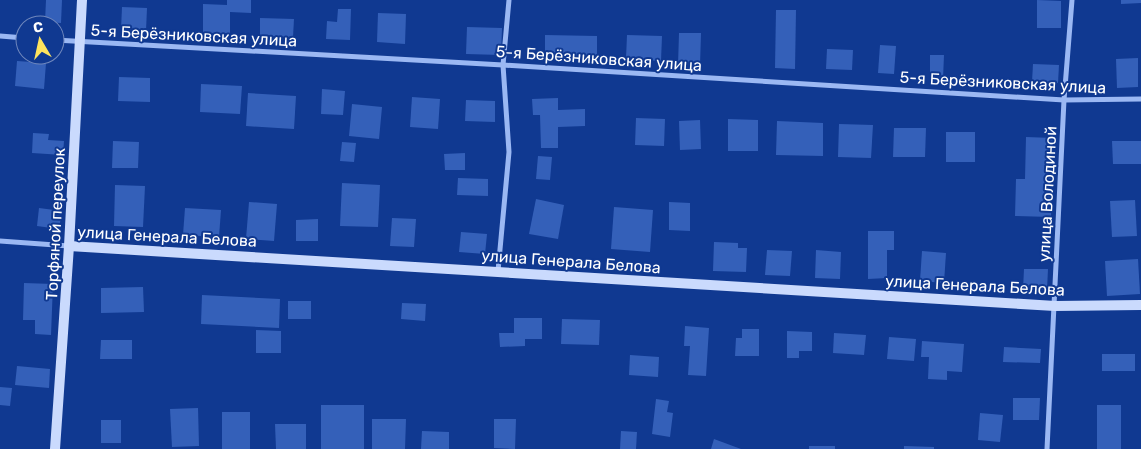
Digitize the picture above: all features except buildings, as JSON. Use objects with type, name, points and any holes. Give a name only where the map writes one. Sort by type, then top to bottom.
[{"type":"main road","name":"Торфяной переулок","points":[[55,449],[69,246],[82,0]]},
{"type":"main road","name":"улица Генерала Белова","points":[[69,246],[1055,306],[1141,305]]},
{"type":"street","points":[[498,271],[509,152],[503,65],[509,0]]},
{"type":"street","name":"улица Володиной","points":[[1047,449],[1064,100],[1072,0]]},
{"type":"street","points":[[0,36],[15,37]]},
{"type":"street","name":"5-я Берёзниковская улица","points":[[65,40],[503,65],[1064,100],[1141,99]]},
{"type":"street","name":"улица Генерала Белова","points":[[0,241],[69,246]]}]
